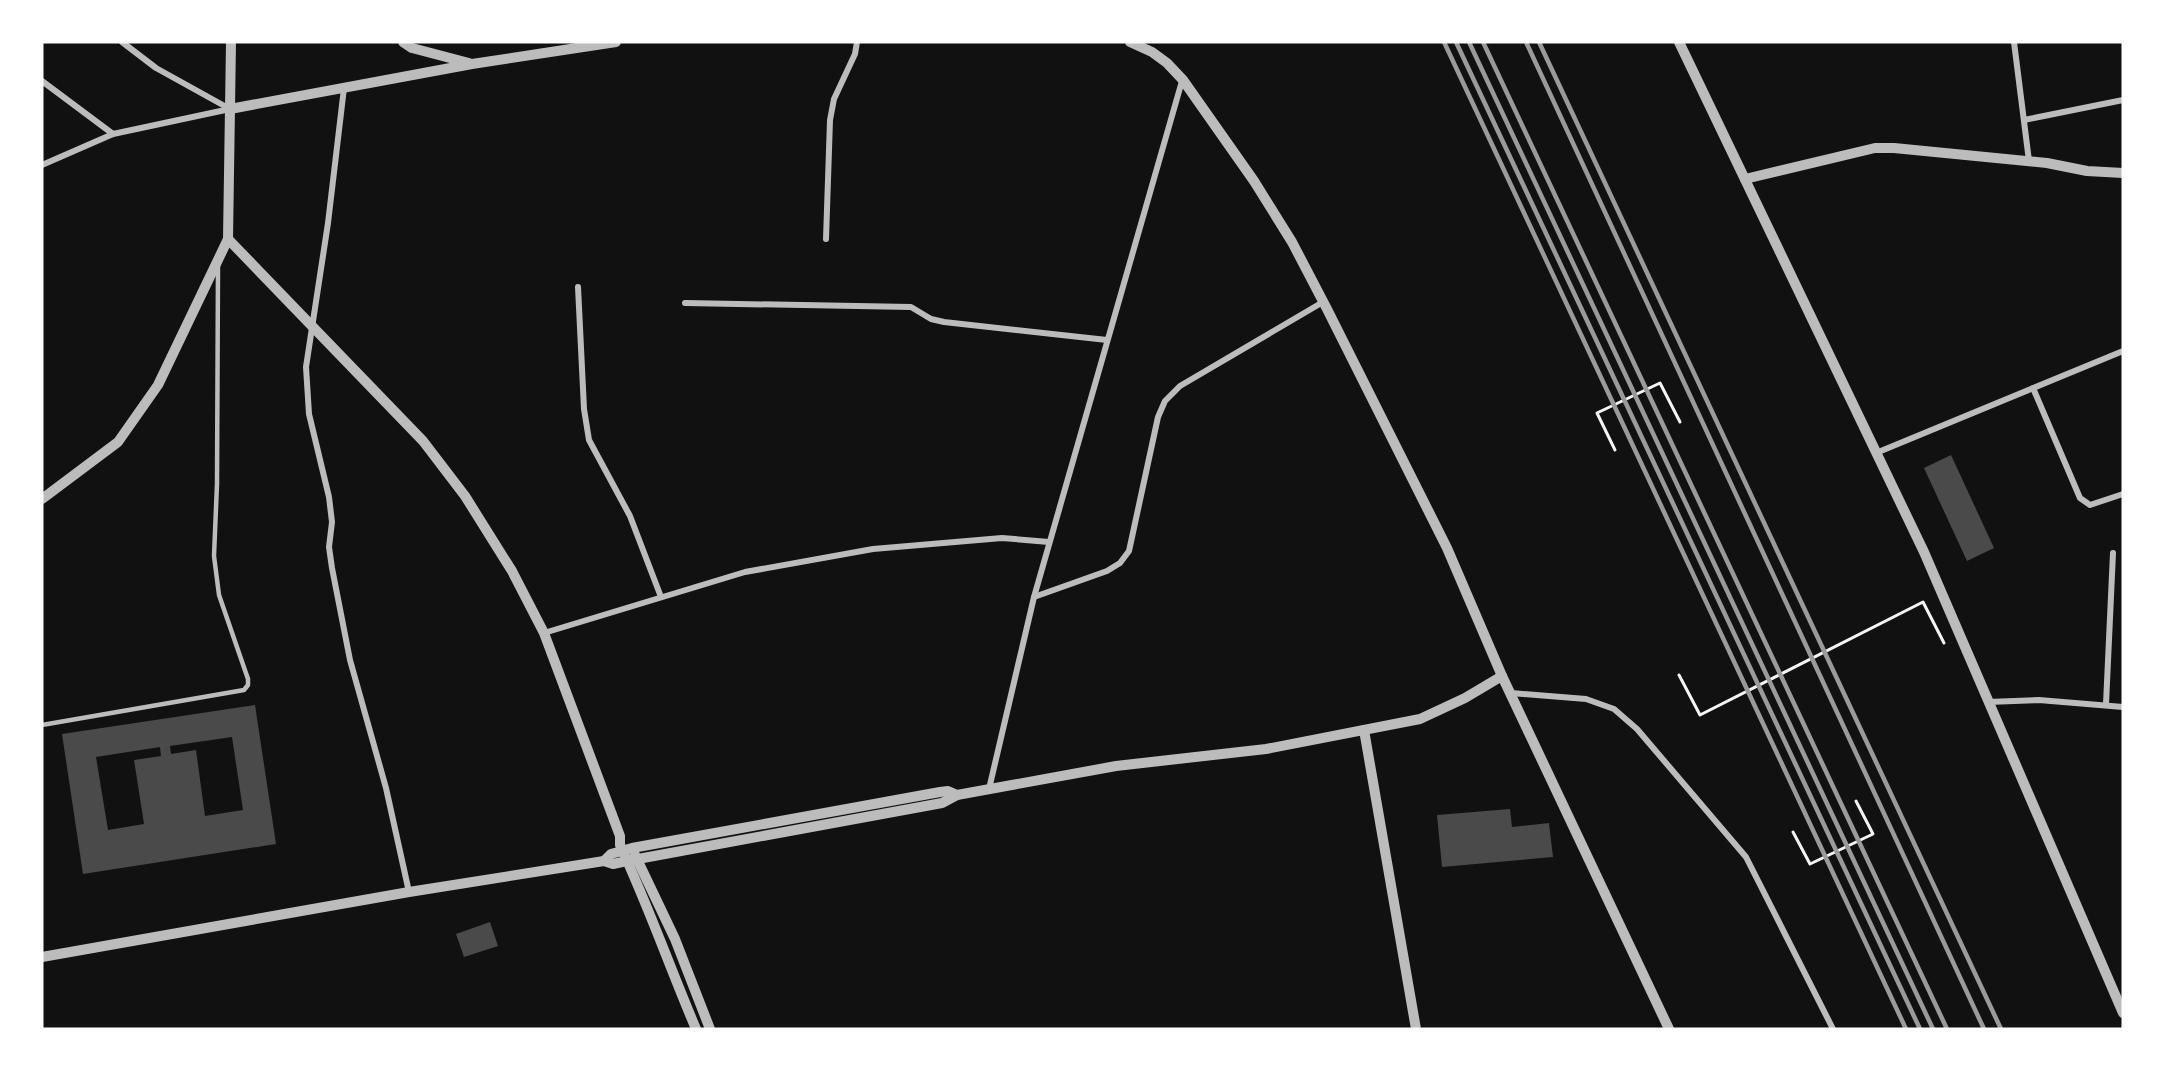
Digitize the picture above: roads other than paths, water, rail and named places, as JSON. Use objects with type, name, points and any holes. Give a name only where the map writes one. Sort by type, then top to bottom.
[{"type":"street","points":[[122,42],[156,68],[230,109]]},
{"type":"street","points":[[42,499],[118,442],[158,385],[228,238],[231,42]]},
{"type":"street","points":[[403,42],[412,48],[472,64]]},
{"type":"street","points":[[42,165],[113,134],[230,109],[472,64],[616,42]]},
{"type":"street","points":[[826,239],[830,120],[834,99],[855,54],[857,42]]},
{"type":"street","points":[[1130,42],[1152,52],[1167,63],[1183,80],[1254,181],[1292,242],[1447,548],[1502,676],[1669,1029]]},
{"type":"street","points":[[1679,42],[1924,552],[2123,1013]]},
{"type":"street","points":[[2014,42],[2030,161]]},
{"type":"street","points":[[989,789],[1049,542],[1183,80]]},
{"type":"street","points":[[42,81],[113,134]]},
{"type":"street","points":[[344,88],[306,367],[309,414],[329,497],[332,522],[330,548],[332,568],[350,660],[386,788],[409,892]]},
{"type":"street","points":[[2024,120],[2123,100]]},
{"type":"street","points":[[1744,179],[1875,148],[2030,161],[2087,171],[2123,172]]},
{"type":"street","points":[[228,238],[423,441],[465,496],[512,571],[544,633],[620,837],[620,845],[627,849],[675,939],[710,1029]]},
{"type":"street","points":[[578,287],[584,409],[589,440],[630,516],[661,597]]},
{"type":"street","points":[[1034,597],[1107,571],[1120,563],[1129,551],[1158,417],[1165,401],[1180,386],[1323,302]]},
{"type":"street","points":[[685,303],[911,308],[931,319],[944,322],[1107,340]]},
{"type":"street","points":[[1876,453],[2123,351]]},
{"type":"street","points":[[2033,388],[2080,498],[2090,505],[2123,494]]},
{"type":"street","points":[[544,633],[745,572],[873,549],[1002,538],[1049,542]]},
{"type":"street","points":[[2106,704],[2113,553]]},
{"type":"street","points":[[42,957],[409,892],[604,861],[613,864],[942,803],[957,795],[1116,766],[1266,749],[1420,718],[1465,698],[1502,676]]},
{"type":"street","points":[[1510,693],[1586,699],[1614,709],[1637,729],[1746,857],[1833,1029]]},
{"type":"street","points":[[1988,702],[2039,700],[2123,707]]},
{"type":"street","points":[[1364,730],[1416,1029]]},
{"type":"street","points":[[604,861],[611,854],[627,849],[940,792],[948,791],[957,795]]},
{"type":"street","points":[[632,860],[677,986],[696,1029]]},
{"type":"lane","points":[[42,725],[244,690],[248,685],[248,679],[219,595],[214,556],[217,484],[218,258]]},
{"type":"railway","points":[[1444,42],[1906,1029]]},
{"type":"railway","points":[[1456,42],[1920,1029]]},
{"type":"railway","points":[[1469,42],[1933,1029]]},
{"type":"railway","points":[[1483,42],[1947,1029]]},
{"type":"railway","points":[[1526,42],[1984,1029]]},
{"type":"railway","points":[[1539,42],[2001,1029]]}]
